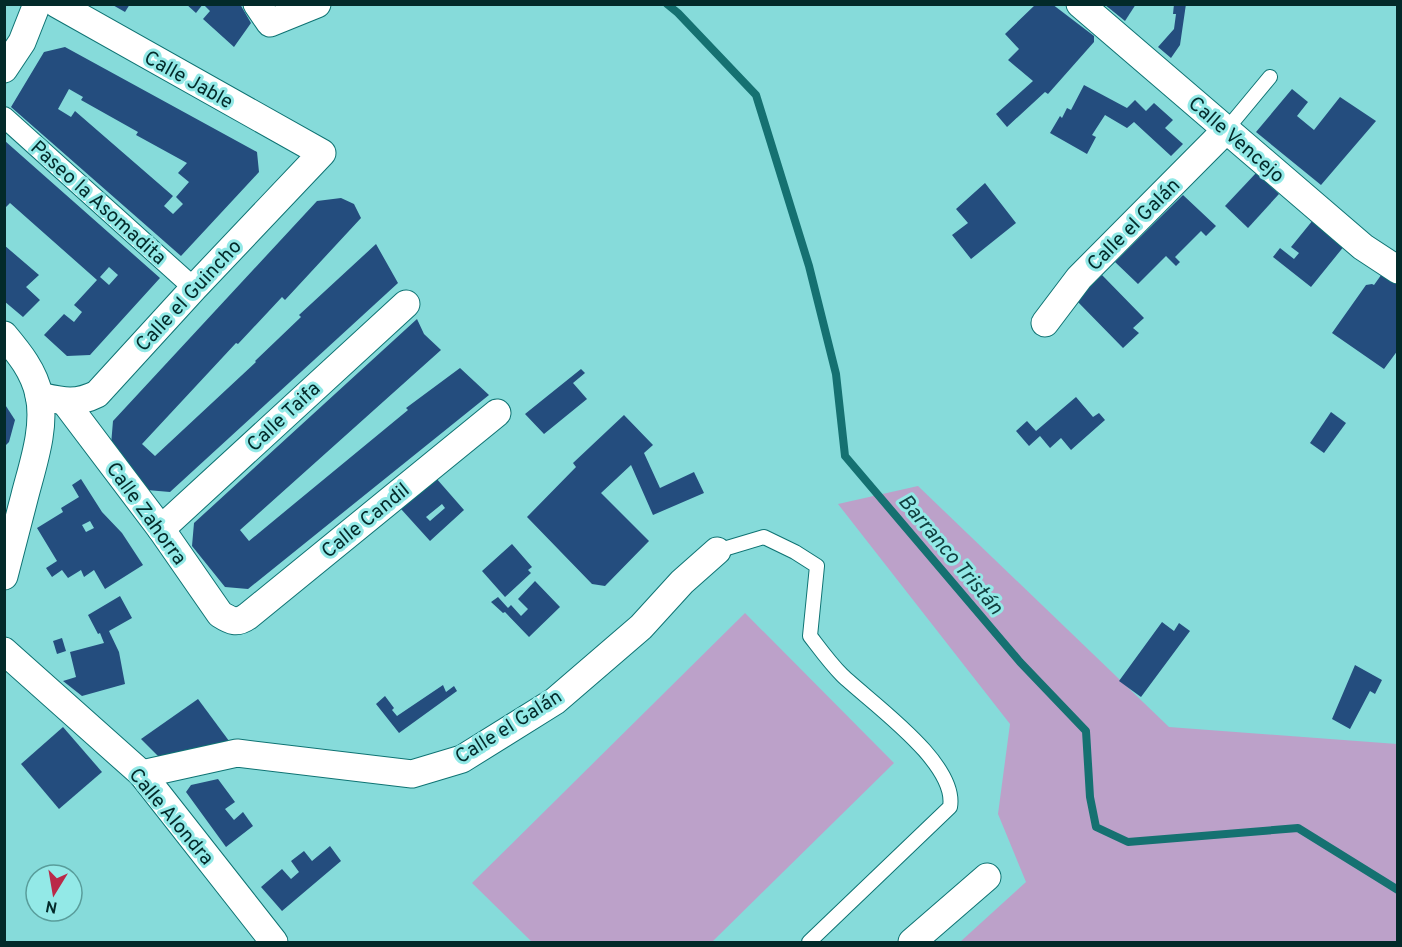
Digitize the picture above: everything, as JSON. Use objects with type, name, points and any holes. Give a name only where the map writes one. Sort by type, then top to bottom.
[{"type":"street","points":[[4,69],[22,42],[37,4]]},
{"type":"street","name":"Calle Jable","points":[[57,4],[321,153]]},
{"type":"street","points":[[263,14],[317,4]]},
{"type":"street","name":"Calle Vencejo","points":[[1080,4],[1363,247],[1398,270]]},
{"type":"street","name":"Paseo la Asomadita","points":[[4,117],[194,288]]},
{"type":"street","name":"Calle el Galán","points":[[1045,323],[1079,278],[1226,130]]},
{"type":"street","name":"Calle el Guincho","points":[[52,399],[84,400],[97,394],[321,153]]},
{"type":"street","name":"Calle Taifa","points":[[161,529],[406,304]]},
{"type":"street","points":[[4,335],[52,399],[40,428],[4,576]]},
{"type":"street","name":"Calle Zahorra","points":[[52,399],[161,529],[220,614],[231,621]]},
{"type":"street","name":"Calle Candil","points":[[231,621],[240,621],[248,616],[497,413]]},
{"type":"street","points":[[4,491],[34,458]]},
{"type":"street","name":"Calle el Galán","points":[[142,774],[237,753],[412,774],[462,759],[555,701],[641,627],[682,582],[717,550]]},
{"type":"street","name":"Calle Alondra","points":[[4,651],[142,774],[274,942]]},
{"type":"street","points":[[912,942],[987,877]]},
{"type":"lane","points":[[1226,130],[1270,77]]},
{"type":"lane","points":[[717,550],[764,537],[817,566],[810,636],[842,675],[899,723],[941,771],[952,795],[950,807],[808,942]]},
{"type":"shaded area","points":[[918,486],[1169,727],[1397,744],[1397,942],[960,942],[1026,882],[998,814],[1010,724],[838,504]]},
{"type":"shaded area","points":[[745,613],[894,763],[712,942],[532,942],[472,883]]},
{"type":"building","points":[[111,4],[130,4],[125,12]]},
{"type":"building","points":[[186,4],[203,4],[196,13]]},
{"type":"building","points":[[203,4],[240,4],[251,23],[234,47],[203,19],[210,11]]},
{"type":"building","points":[[1036,4],[1052,4],[1094,36],[1094,42],[1048,94],[1045,92],[1007,127],[996,114],[1033,81],[1008,60],[1019,49],[1005,34]]},
{"type":"building","points":[[1104,4],[1136,4],[1125,21]]},
{"type":"building","points":[[1174,4],[1186,4],[1180,45],[1171,58],[1158,47],[1174,29],[1176,14],[1173,14]]},
{"type":"building","points":[[65,47],[257,152],[259,172],[181,256],[11,107],[44,52]],"holes":[[[69,89],[83,97],[81,100],[138,132],[136,135],[187,163],[178,173],[189,182],[176,197],[183,204],[173,214],[164,206],[173,196],[75,111],[71,117],[58,109]]]},
{"type":"building","points":[[1084,85],[1127,108],[1135,100],[1146,111],[1154,103],[1173,120],[1165,128],[1183,144],[1171,156],[1134,122],[1127,128],[1105,115],[1092,135],[1096,137],[1087,154],[1050,133],[1067,108],[1071,110]]},
{"type":"building","points":[[1292,89],[1308,102],[1297,116],[1314,130],[1340,97],[1376,121],[1321,185],[1256,132]]},
{"type":"building","points":[[5,141],[160,278],[90,355],[67,356],[44,335],[64,314],[74,322],[82,312],[74,305],[97,280],[10,203],[4,209]],"holes":[[[109,267],[118,275],[109,285],[100,277]]]},
{"type":"building","points":[[1256,173],[1279,194],[1248,228],[1225,206]]},
{"type":"building","points":[[985,183],[1016,223],[971,259],[952,235],[968,223],[956,209]]},
{"type":"building","points":[[1183,195],[1216,226],[1206,236],[1201,231],[1175,257],[1180,262],[1176,266],[1166,256],[1138,284],[1115,262]]},
{"type":"building","points":[[341,198],[354,204],[361,218],[285,300],[282,297],[238,344],[236,343],[142,444],[155,456],[256,362],[301,317],[299,315],[376,244],[398,283],[170,492],[147,490],[111,445],[113,421],[317,201]]},
{"type":"building","points":[[1313,220],[1345,245],[1311,287],[1273,257],[1280,248],[1294,259],[1299,253],[1291,247]]},
{"type":"building","points":[[4,245],[39,275],[26,287],[40,300],[23,317],[4,301]]},
{"type":"building","points":[[1384,271],[1398,281],[1398,350],[1384,369],[1332,333],[1366,285],[1374,285]]},
{"type":"building","points":[[1102,275],[1144,318],[1133,328],[1139,333],[1123,348],[1076,300]]},
{"type":"building","points":[[417,319],[424,334],[441,350],[240,530],[249,541],[408,410],[406,408],[460,368],[489,395],[248,589],[225,587],[192,546],[194,523]]},
{"type":"building","points":[[581,369],[585,373],[573,383],[587,399],[544,434],[525,414]]},
{"type":"building","points":[[1076,397],[1093,417],[1099,413],[1105,420],[1071,450],[1061,438],[1050,448],[1040,436],[1029,446],[1016,431],[1027,421],[1036,431]]},
{"type":"building","points":[[4,403],[15,420],[9,442],[4,447]]},
{"type":"building","points":[[1331,412],[1346,423],[1324,453],[1310,443]]},
{"type":"building","points":[[624,415],[653,445],[644,453],[660,488],[694,472],[704,493],[653,515],[631,465],[601,493],[649,541],[605,586],[592,584],[527,517],[576,467],[573,463]]},
{"type":"building","points":[[436,478],[464,510],[430,541],[401,509]],"holes":[[[442,504],[445,508],[430,521],[426,517]]]},
{"type":"building","points":[[81,479],[102,512],[122,533],[143,565],[105,589],[94,570],[84,577],[81,570],[68,578],[62,570],[52,577],[46,568],[57,561],[37,528],[63,512],[61,508],[79,497],[72,485]],"holes":[[[90,521],[94,528],[86,532],[82,525]]]},
{"type":"building","points":[[512,544],[532,567],[528,570],[531,573],[505,597],[482,571]]},
{"type":"building","points":[[535,581],[560,607],[529,637],[505,612],[503,613],[491,602],[498,597],[508,608],[511,605],[521,616],[528,609],[518,599]]},
{"type":"building","points":[[120,596],[132,618],[109,631],[119,652],[125,684],[82,696],[63,681],[76,677],[70,652],[104,643],[88,615]]},
{"type":"building","points":[[1162,622],[1174,631],[1179,623],[1190,631],[1141,697],[1119,681]]},
{"type":"building","points":[[62,638],[66,651],[57,654],[53,641]]},
{"type":"building","points":[[1355,665],[1382,680],[1375,694],[1370,691],[1350,729],[1332,719]]},
{"type":"building","points":[[443,685],[446,692],[454,686],[457,691],[399,733],[376,704],[385,696],[397,716]]},
{"type":"building","points":[[198,699],[232,745],[161,759],[141,739]]},
{"type":"building","points":[[63,727],[102,772],[59,809],[21,764]]},
{"type":"building","points":[[218,779],[235,802],[225,809],[234,820],[243,812],[253,826],[226,847],[186,792],[191,785]]},
{"type":"building","points":[[330,846],[341,861],[282,911],[261,887],[282,869],[291,879],[299,872],[291,861],[304,851],[312,861]]},
{"type":"waterway","name":"Barranco Tristán","points":[[667,4],[756,95],[809,266],[836,374],[845,456],[1020,662],[1086,731],[1090,797],[1096,827],[1128,842],[1298,828],[1398,890]]}]
